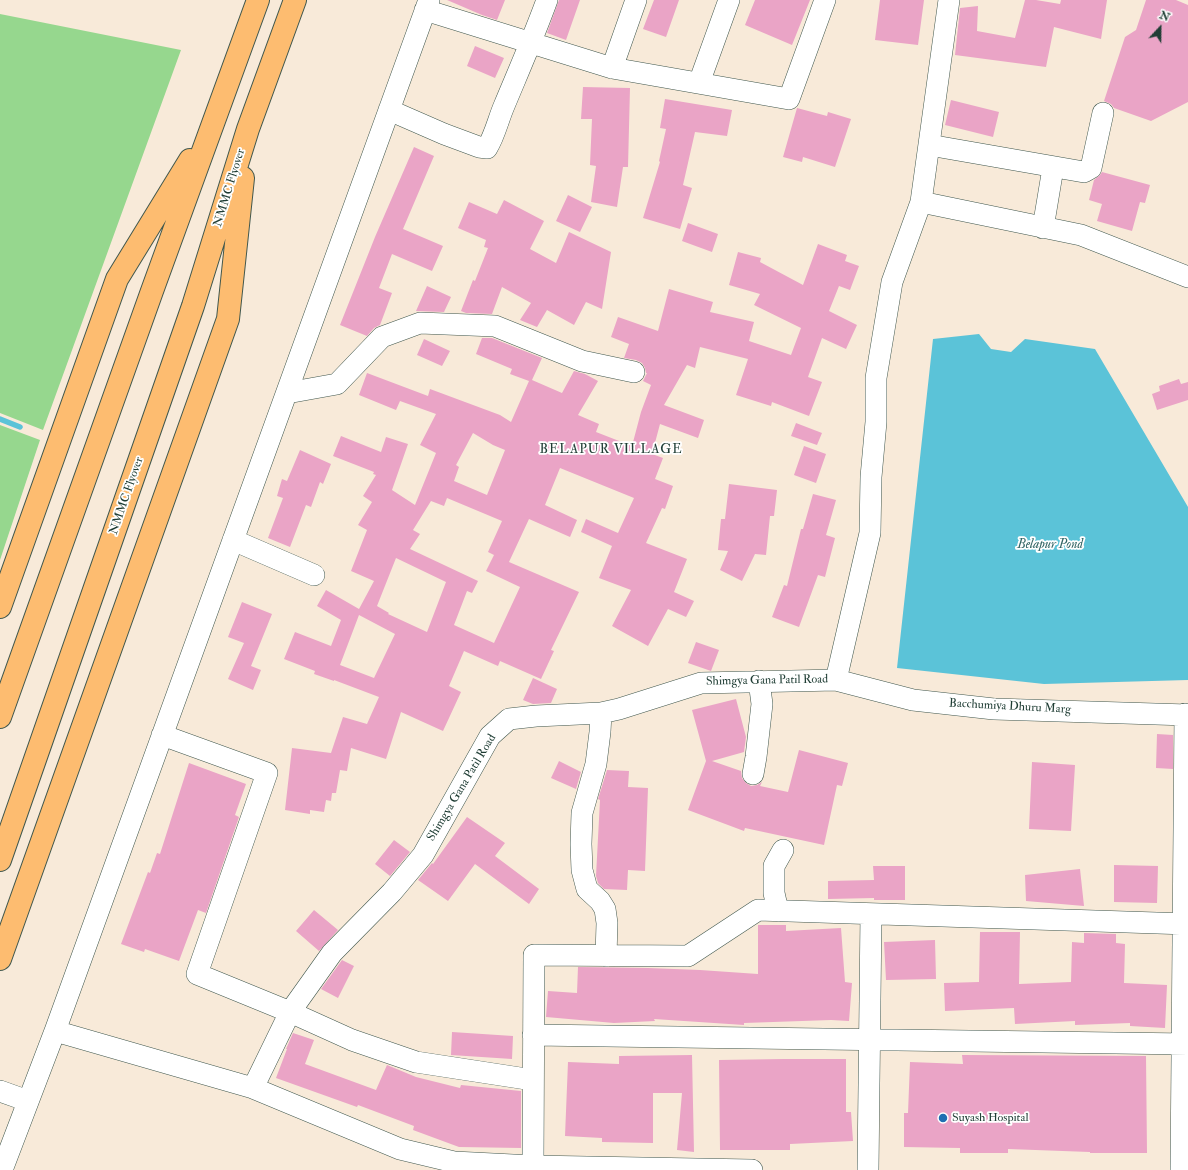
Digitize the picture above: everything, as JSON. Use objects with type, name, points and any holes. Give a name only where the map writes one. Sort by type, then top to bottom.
[{"type":"highway","points":[[0,717],[152,291],[258,0]]},
{"type":"highway","points":[[0,959],[228,319],[248,129],[295,0]]},
{"type":"highway","points":[[0,607],[117,279],[216,118]]},
{"type":"highway","name":"NMMC Flyover","points":[[0,860],[193,306],[248,129]]},
{"type":"street","points":[[389,110],[444,134],[479,147],[487,148],[494,137],[503,107],[531,43],[547,0]]},
{"type":"street","points":[[612,68],[636,0]]},
{"type":"street","points":[[699,83],[729,0]]},
{"type":"street","points":[[2,1170],[55,1031],[427,5],[531,43],[612,68],[789,99],[825,0]]},
{"type":"street","points":[[836,680],[870,533],[871,477],[876,422],[876,378],[892,282],[921,202],[949,0]]},
{"type":"street","points":[[929,145],[1053,168],[1084,172],[1091,168],[1103,113]]},
{"type":"street","points":[[1043,228],[1053,168]]},
{"type":"street","points":[[921,202],[1081,235],[1188,277]]},
{"type":"street","points":[[287,393],[337,384],[382,337],[420,323],[495,326],[582,361],[634,372]]},
{"type":"street","points":[[233,540],[314,574]]},
{"type":"street","name":"Shimgya Gana Patil Road","points":[[253,1088],[290,1012],[332,953],[392,892],[423,855],[490,736],[509,719],[601,712],[619,709],[701,683],[836,680]]},
{"type":"street","name":"Bacchumiya Dhuru Marg","points":[[836,680],[913,700],[986,708],[1186,715]]},
{"type":"street","points":[[753,774],[762,704],[759,681]]},
{"type":"street","points":[[601,712],[596,764],[582,813],[581,844],[582,870],[587,889],[600,901],[605,909],[607,923],[606,956]]},
{"type":"street","points":[[1181,1170],[1185,1044],[1186,715]]},
{"type":"street","points":[[162,735],[267,773],[197,974],[290,1012],[352,1040],[416,1062],[533,1080]]},
{"type":"street","points":[[778,911],[774,893],[774,866],[783,850]]},
{"type":"street","points":[[532,1166],[534,955],[688,956],[758,910],[1185,924]]},
{"type":"street","points":[[868,1170],[871,914]]},
{"type":"street","points":[[55,1031],[253,1088],[400,1150],[454,1162],[532,1166],[752,1170]]},
{"type":"street","points":[[533,1035],[1185,1044]]},
{"type":"street","points":[[0,1091],[28,1101]]},
{"type":"green space","points":[[0,14],[181,50],[43,430],[0,413]]},
{"type":"green space","points":[[0,425],[40,440],[0,560]]},
{"type":"water","name":"Belapur Pond","points":[[979,334],[991,349],[1011,352],[1025,339],[1095,349],[1188,507],[1188,680],[1044,684],[897,668],[933,339]]},
{"type":"building","points":[[447,0],[505,0],[497,20]]},
{"type":"building","points":[[559,0],[580,0],[566,40],[547,33]]},
{"type":"building","points":[[654,0],[679,0],[666,37],[643,29]]},
{"type":"building","points":[[755,0],[810,0],[792,45],[745,25]]},
{"type":"building","points":[[880,0],[924,0],[918,45],[875,40]]},
{"type":"building","points":[[1025,0],[1036,0],[1060,4],[1061,0],[1107,0],[1101,39],[1054,27],[1046,67],[955,55],[960,8],[978,6],[977,31],[1015,38]]},
{"type":"building","points":[[1146,0],[1176,0],[1188,5],[1188,102],[1151,121],[1114,108],[1111,104],[1104,101],[1125,37],[1136,30]]},
{"type":"building","points":[[475,46],[504,58],[495,78],[467,66]]},
{"type":"building","points":[[583,87],[630,88],[628,167],[623,167],[617,207],[591,202],[596,166],[590,165],[592,119],[581,119]]},
{"type":"building","points":[[665,99],[732,110],[727,136],[695,132],[683,185],[692,188],[680,229],[643,218],[660,162],[666,129],[660,128]]},
{"type":"building","points":[[951,100],[999,112],[993,137],[945,125]]},
{"type":"building","points":[[797,108],[827,116],[828,112],[851,119],[835,167],[803,157],[802,162],[783,157]]},
{"type":"building","points":[[414,147],[434,156],[403,229],[443,246],[432,271],[392,254],[379,288],[392,293],[380,325],[374,328],[367,336],[340,325],[375,237]]},
{"type":"building","points":[[1102,172],[1150,185],[1145,203],[1140,202],[1132,231],[1097,221],[1102,204],[1089,200],[1094,180]]},
{"type":"building","points":[[568,195],[592,207],[580,232],[556,221]]},
{"type":"building","points":[[504,200],[544,221],[530,249],[556,263],[569,232],[611,252],[602,309],[586,302],[574,325],[547,310],[537,327],[520,320],[531,303],[502,287],[492,314],[466,313],[461,311],[488,248],[484,247],[486,240],[458,228],[469,202],[497,214]]},
{"type":"building","points":[[688,223],[718,234],[712,252],[682,241]]},
{"type":"building","points":[[818,244],[847,255],[845,261],[859,266],[850,290],[839,286],[829,311],[857,325],[846,349],[822,338],[808,377],[822,382],[809,416],[772,402],[771,406],[736,395],[748,359],[700,347],[695,368],[687,365],[664,405],[704,420],[698,438],[660,424],[652,454],[663,458],[655,479],[673,486],[665,509],[662,508],[646,543],[687,559],[674,592],[694,601],[686,617],[668,609],[648,646],[612,626],[631,590],[599,578],[612,546],[581,532],[586,519],[618,533],[634,498],[560,468],[545,505],[577,520],[570,537],[529,519],[509,562],[579,592],[551,650],[554,651],[541,679],[500,661],[498,666],[464,651],[449,686],[461,692],[443,731],[401,712],[386,759],[351,748],[347,771],[340,770],[336,793],[332,793],[331,801],[326,800],[324,812],[310,810],[310,814],[285,810],[292,748],[331,753],[343,717],[367,724],[379,697],[314,674],[315,671],[284,659],[295,632],[331,646],[341,620],[317,606],[326,590],[359,609],[374,581],[351,571],[367,530],[358,525],[372,502],[363,496],[376,475],[373,474],[374,472],[333,456],[341,436],[381,452],[386,437],[408,444],[392,490],[415,505],[436,453],[420,445],[436,414],[400,401],[396,410],[359,395],[367,373],[428,396],[430,389],[500,415],[511,422],[529,381],[510,374],[512,369],[476,354],[482,338],[492,338],[542,358],[532,380],[562,393],[574,371],[585,374],[598,381],[578,415],[599,424],[596,432],[632,446],[641,412],[651,385],[643,381],[647,373],[642,363],[636,360],[624,358],[629,344],[611,337],[618,317],[658,331],[669,289],[713,302],[710,312],[754,322],[749,341],[791,355],[801,328],[754,305],[760,294],[729,285],[738,252],[761,258],[760,262],[803,285]],"holes":[[[473,433],[493,445],[505,450],[487,495],[454,481],[459,467],[456,465]],[[447,498],[502,521],[488,552],[494,555],[486,571],[520,587],[494,643],[454,625],[467,591],[472,593],[478,581],[410,549],[420,534],[413,530],[431,501],[444,506]],[[396,558],[446,582],[427,632],[388,614],[389,613],[377,606]],[[359,615],[395,634],[374,678],[340,665]]]},
{"type":"building","points":[[427,286],[451,297],[444,312],[416,311]]},
{"type":"building","points":[[424,339],[450,351],[442,366],[417,355]]},
{"type":"building","points":[[1179,379],[1181,384],[1188,382],[1188,400],[1157,410],[1152,394],[1160,391],[1159,386]]},
{"type":"building","points":[[796,423],[822,433],[817,445],[791,436]]},
{"type":"building","points":[[804,446],[826,454],[816,483],[794,475]]},
{"type":"building","points":[[300,450],[331,464],[323,484],[320,482],[311,507],[306,505],[290,547],[268,538],[283,498],[277,496],[282,479],[287,481]]},
{"type":"building","points":[[729,484],[777,490],[774,516],[770,516],[766,555],[755,554],[742,581],[720,570],[728,551],[718,550],[721,519],[725,519]]},
{"type":"building","points":[[813,494],[836,500],[826,535],[835,538],[825,577],[818,575],[799,627],[772,617],[784,585],[787,586],[801,529],[803,529]]},
{"type":"building","points":[[242,602],[272,614],[251,666],[261,670],[253,690],[228,679],[244,643],[228,637]]},
{"type":"building","points":[[696,642],[719,650],[711,671],[688,663]]},
{"type":"building","points":[[533,678],[557,689],[551,703],[533,704],[523,700]]},
{"type":"building","points":[[736,699],[746,737],[744,752],[712,761],[741,771],[742,778],[751,786],[762,782],[760,786],[788,792],[799,750],[848,763],[842,786],[837,785],[824,845],[745,828],[744,831],[688,810],[706,761],[692,710]]},
{"type":"building","points":[[1157,734],[1173,735],[1173,769],[1156,768]]},
{"type":"building","points":[[559,761],[581,772],[576,789],[551,778]]},
{"type":"building","points":[[1032,762],[1075,765],[1071,831],[1029,829]]},
{"type":"building","points":[[189,763],[246,784],[235,815],[239,817],[206,913],[198,910],[179,961],[145,949],[144,952],[121,944],[148,872],[150,873],[157,853],[160,854]]},
{"type":"building","points":[[607,770],[629,771],[628,787],[648,788],[645,871],[628,870],[627,890],[604,889],[598,883],[596,876],[600,800],[598,799]]},
{"type":"building","points":[[467,817],[505,843],[495,856],[539,889],[529,904],[475,864],[448,901],[418,880],[432,863],[433,864]]},
{"type":"building","points":[[394,840],[410,852],[390,876],[375,864]]},
{"type":"building","points":[[1114,865],[1158,866],[1157,903],[1114,902]]},
{"type":"building","points":[[873,866],[905,866],[905,900],[874,900],[874,898],[828,899],[828,881],[874,880]]},
{"type":"building","points":[[1080,869],[1084,906],[1026,901],[1025,875]]},
{"type":"building","points":[[314,910],[338,930],[319,951],[296,931]]},
{"type":"building","points":[[758,925],[786,925],[786,931],[841,928],[845,982],[852,983],[849,1021],[831,1020],[744,1023],[744,1025],[654,1019],[655,1021],[614,1023],[546,1017],[548,991],[577,993],[578,967],[700,970],[758,974]]},
{"type":"building","points":[[980,932],[1020,932],[1019,984],[1071,982],[1072,942],[1084,943],[1084,933],[1116,934],[1116,943],[1125,944],[1124,983],[1167,985],[1165,1028],[1130,1026],[1130,1023],[1075,1025],[1075,1021],[1015,1024],[1014,1008],[945,1011],[944,983],[979,982]]},
{"type":"building","points":[[935,940],[936,979],[886,980],[884,942]]},
{"type":"building","points":[[342,960],[354,966],[338,998],[321,989]]},
{"type":"building","points":[[452,1032],[513,1036],[512,1059],[451,1055]]},
{"type":"building","points":[[293,1033],[314,1040],[305,1064],[376,1090],[387,1065],[416,1077],[460,1088],[461,1085],[521,1091],[521,1148],[459,1147],[413,1130],[414,1126],[358,1105],[357,1107],[276,1078]]},
{"type":"building","points":[[692,1055],[694,1152],[677,1150],[682,1093],[653,1093],[653,1143],[602,1142],[602,1138],[565,1136],[568,1062],[619,1064],[619,1056]]},
{"type":"building","points":[[962,1055],[1146,1056],[1147,1153],[1090,1153],[1008,1149],[1008,1153],[960,1153],[960,1148],[904,1147],[904,1113],[908,1113],[910,1062],[963,1064]]},
{"type":"building","points":[[846,1059],[846,1112],[851,1112],[853,1141],[790,1144],[790,1150],[720,1150],[719,1060]]},
{"type":"waterway","points":[[0,419],[20,427]]},
{"type":"place","name":"Suyash Hospital","points":[[943,1118]]},
{"type":"district","name":"BELAPUR VILLAGE","points":[[611,450]]}]
